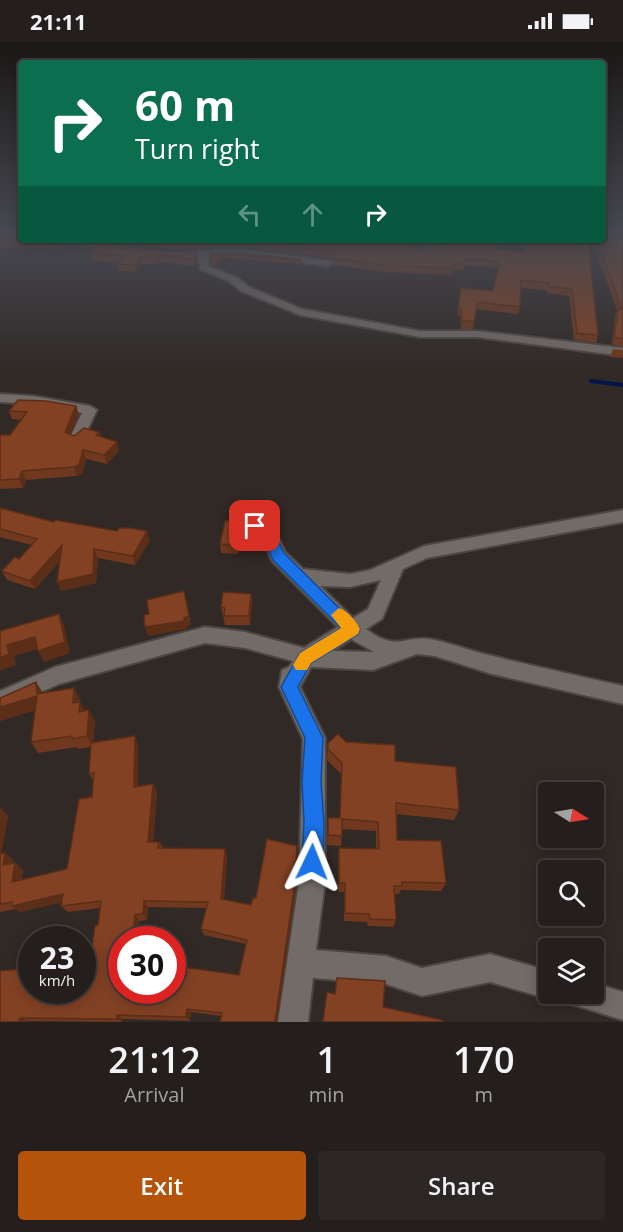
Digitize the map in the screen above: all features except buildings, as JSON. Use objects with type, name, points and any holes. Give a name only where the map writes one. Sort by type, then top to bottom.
[{"type":"street","points":[[233,280],[244,289],[300,312],[338,317],[420,334],[477,334],[623,352]]},
{"type":"street","points":[[0,398],[33,400],[62,407],[90,410],[76,439]]},
{"type":"street","points":[[301,576],[325,582],[353,581],[381,574],[424,552],[529,535],[623,516]]},
{"type":"street","points":[[242,528],[255,526],[268,532],[278,556],[301,576],[352,629],[369,642],[397,653]]},
{"type":"street","points":[[293,1022],[303,963],[312,882],[314,738],[289,687],[298,654],[352,629],[375,614],[396,565]]},
{"type":"street","points":[[0,701],[55,676],[205,635],[298,654],[373,662],[417,646],[435,648],[530,675],[623,695]]},
{"type":"street","points":[[303,963],[386,970],[422,982],[490,968],[538,982]]},
{"type":"street","points":[[604,1001],[623,1006]]},
{"type":"waterway","points":[[591,381],[623,385]]},
{"type":"slow traffic","points":[[302,665],[306,658],[352,629],[339,615]]},
{"type":"route","points":[[255,526],[268,532],[278,556],[301,576],[352,629],[306,658],[289,687],[314,738],[311,782],[314,822],[312,862]]}]
